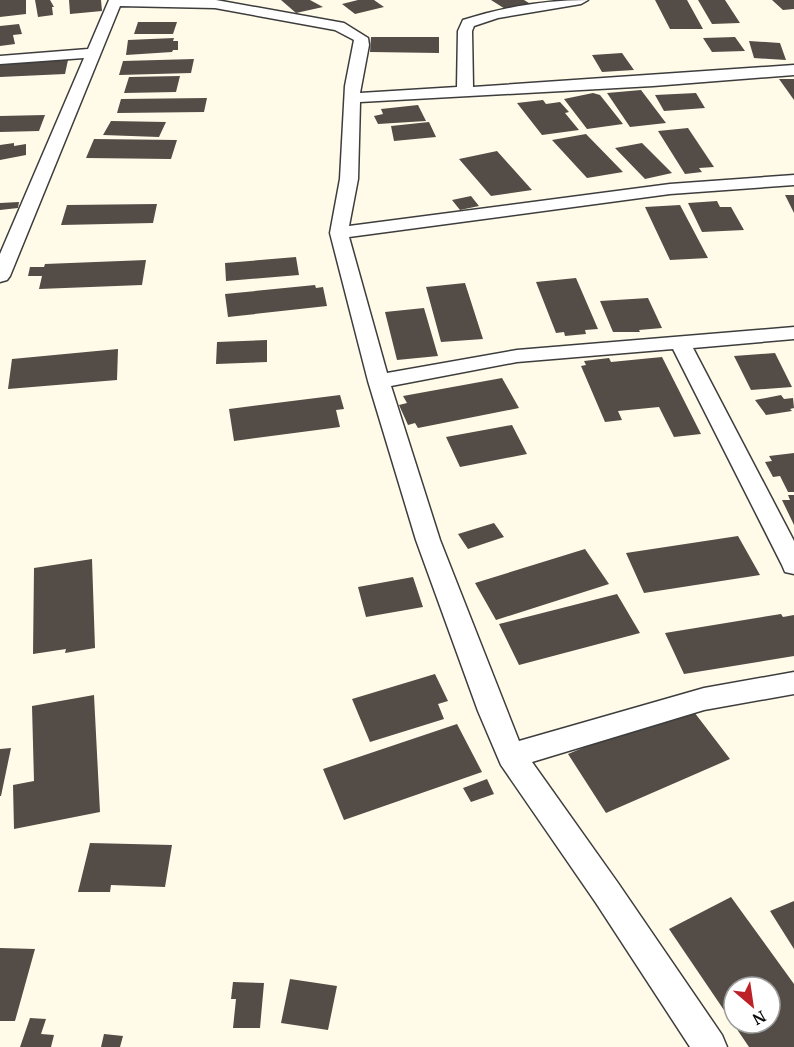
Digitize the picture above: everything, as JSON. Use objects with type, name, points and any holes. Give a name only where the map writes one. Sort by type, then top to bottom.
[{"type":"street","points":[[465,90],[465,32],[468,23],[496,14],[580,0]]},
{"type":"street","points":[[0,276],[116,1],[215,4],[339,26],[352,31],[360,38],[362,45],[352,98],[349,179],[339,233],[379,381],[428,540],[511,756],[607,893],[710,1047]]},
{"type":"street","points":[[0,60],[94,53]]},
{"type":"street","points":[[352,98],[653,81],[794,70]]},
{"type":"street","points":[[339,233],[391,224],[670,189],[794,180]]},
{"type":"street","points":[[379,381],[517,356],[794,333]]},
{"type":"street","points":[[680,342],[794,565]]},
{"type":"street","points":[[511,756],[704,699],[794,683]]},
{"type":"building","points":[[0,0],[26,0],[26,14],[0,17]]},
{"type":"building","points":[[35,0],[50,0],[54,7],[52,7],[53,15],[38,17]]},
{"type":"building","points":[[69,0],[101,0],[102,11],[70,14]]},
{"type":"building","points":[[281,0],[310,0],[323,7],[296,13]]},
{"type":"building","points":[[358,0],[374,0],[384,7],[355,14],[342,4]]},
{"type":"building","points":[[491,0],[524,0],[534,6],[510,12]]},
{"type":"building","points":[[655,0],[687,0],[703,29],[670,29]]},
{"type":"building","points":[[698,0],[725,0],[740,23],[712,24]]},
{"type":"building","points":[[772,0],[794,0],[794,9],[783,10]]},
{"type":"building","points":[[138,22],[177,22],[173,34],[134,34]]},
{"type":"building","points":[[19,24],[22,34],[13,35],[15,44],[0,46],[0,26]]},
{"type":"building","points":[[371,37],[439,37],[439,53],[370,52]]},
{"type":"building","points":[[735,37],[745,51],[712,52],[703,38]]},
{"type":"building","points":[[174,38],[173,41],[178,41],[178,50],[126,55],[128,40]]},
{"type":"building","points":[[749,41],[780,43],[786,60],[754,58]]},
{"type":"building","points":[[622,53],[634,70],[602,72],[592,55]]},
{"type":"building","points":[[194,59],[191,73],[119,75],[123,61]]},
{"type":"building","points":[[68,60],[65,74],[0,77],[0,63]]},
{"type":"building","points":[[180,76],[176,92],[124,93],[129,77]]},
{"type":"building","points":[[779,79],[794,79],[794,100]]},
{"type":"building","points":[[641,90],[666,123],[630,127],[607,93]]},
{"type":"building","points":[[593,93],[600,95],[623,124],[587,129],[564,99]]},
{"type":"building","points":[[696,93],[705,108],[664,111],[655,95]]},
{"type":"building","points":[[207,98],[204,112],[117,113],[121,99]]},
{"type":"building","points":[[543,100],[546,104],[560,102],[569,112],[565,113],[579,130],[542,135],[517,103]]},
{"type":"building","points":[[418,105],[426,121],[378,124],[374,116],[383,114],[381,109]]},
{"type":"building","points":[[45,115],[39,131],[0,132],[0,116]]},
{"type":"building","points":[[111,121],[166,122],[159,137],[103,135]]},
{"type":"building","points":[[429,122],[436,137],[394,141],[391,126]]},
{"type":"building","points":[[688,128],[714,167],[699,168],[702,172],[685,174],[658,131]]},
{"type":"building","points":[[586,134],[623,172],[587,178],[552,140]]},
{"type":"building","points":[[94,139],[177,140],[171,159],[86,158]]},
{"type":"building","points":[[14,143],[14,146],[26,144],[26,155],[0,160],[0,145]]},
{"type":"building","points":[[642,143],[672,173],[645,179],[615,148]]},
{"type":"building","points":[[497,151],[532,190],[491,196],[459,159]]},
{"type":"building","points":[[785,195],[794,195],[794,213]]},
{"type":"building","points":[[471,196],[479,206],[460,210],[452,200]]},
{"type":"building","points":[[717,201],[720,207],[731,207],[744,230],[702,232],[688,203]]},
{"type":"building","points":[[19,202],[18,208],[0,210],[0,203]]},
{"type":"building","points":[[157,204],[153,223],[61,225],[67,205]]},
{"type":"building","points":[[680,205],[708,258],[670,260],[645,207]]},
{"type":"building","points":[[296,257],[299,275],[226,281],[225,263]]},
{"type":"building","points":[[146,260],[142,285],[39,289],[42,276],[28,276],[30,267],[44,267],[45,264]]},
{"type":"building","points":[[576,278],[598,329],[585,330],[586,334],[565,336],[564,332],[556,333],[536,282]]},
{"type":"building","points":[[465,283],[483,339],[441,342],[426,287]]},
{"type":"building","points":[[315,285],[316,288],[323,287],[327,306],[228,317],[225,294]]},
{"type":"building","points":[[648,298],[662,328],[639,330],[640,332],[613,332],[600,301]]},
{"type":"building","points":[[424,308],[438,356],[397,360],[385,312]]},
{"type":"building","points":[[267,340],[267,362],[216,364],[217,342]]},
{"type":"building","points":[[118,349],[117,380],[8,389],[12,359]]},
{"type":"building","points":[[775,353],[792,387],[751,390],[734,356]]},
{"type":"building","points":[[662,357],[701,434],[674,437],[659,407],[618,411],[622,420],[605,422],[581,366],[586,365],[584,361],[609,358],[611,362]]},
{"type":"building","points":[[502,378],[519,408],[418,428],[415,423],[408,425],[399,405],[407,403],[403,396]]},
{"type":"building","points":[[340,395],[344,409],[336,410],[340,427],[234,441],[229,409]]},
{"type":"building","points":[[781,395],[784,399],[793,398],[794,408],[790,409],[792,411],[766,415],[755,400]]},
{"type":"building","points":[[512,425],[527,454],[460,467],[446,437]]},
{"type":"building","points":[[794,453],[794,492],[788,492],[780,476],[773,477],[765,462],[772,461],[769,456]]},
{"type":"building","points":[[788,495],[794,495],[794,525],[782,500],[790,500]]},
{"type":"building","points":[[494,523],[504,537],[468,549],[458,534]]},
{"type":"building","points":[[738,536],[760,575],[644,593],[626,553]]},
{"type":"building","points":[[585,549],[609,584],[496,620],[475,583]]},
{"type":"building","points":[[92,559],[95,648],[65,653],[66,649],[33,654],[34,568]]},
{"type":"building","points":[[413,577],[423,607],[366,617],[358,587]]},
{"type":"building","points":[[617,594],[640,633],[519,665],[499,624]]},
{"type":"building","points":[[781,614],[783,617],[794,615],[794,656],[684,674],[665,633]]},
{"type":"building","points":[[435,674],[448,701],[438,704],[444,719],[370,742],[352,699]]},
{"type":"building","points":[[94,695],[100,812],[14,829],[13,785],[34,781],[32,706]]},
{"type":"building","points":[[688,704],[730,759],[606,813],[568,754]]},
{"type":"building","points":[[457,724],[482,772],[344,820],[323,769]]},
{"type":"building","points":[[11,748],[1,796],[0,796],[0,749]]},
{"type":"building","points":[[487,779],[494,794],[471,802],[463,788]]},
{"type":"building","points":[[90,843],[172,845],[165,887],[111,885],[110,892],[78,892]]},
{"type":"building","points":[[731,897],[794,984],[794,1047],[749,1047],[741,1035],[782,1035],[782,975],[722,975],[722,1007],[669,929]]},
{"type":"building","points":[[794,901],[794,949],[770,911]]},
{"type":"building","points":[[0,948],[35,949],[15,1021],[0,1021]]},
{"type":"building","points":[[290,979],[337,986],[328,1030],[281,1023]]},
{"type":"building","points":[[233,982],[264,983],[260,1028],[233,1028],[236,999],[231,999]]},
{"type":"building","points":[[30,1018],[46,1019],[41,1034],[54,1035],[51,1047],[20,1047]]},
{"type":"building","points":[[104,1034],[123,1036],[120,1047],[101,1047]]}]
